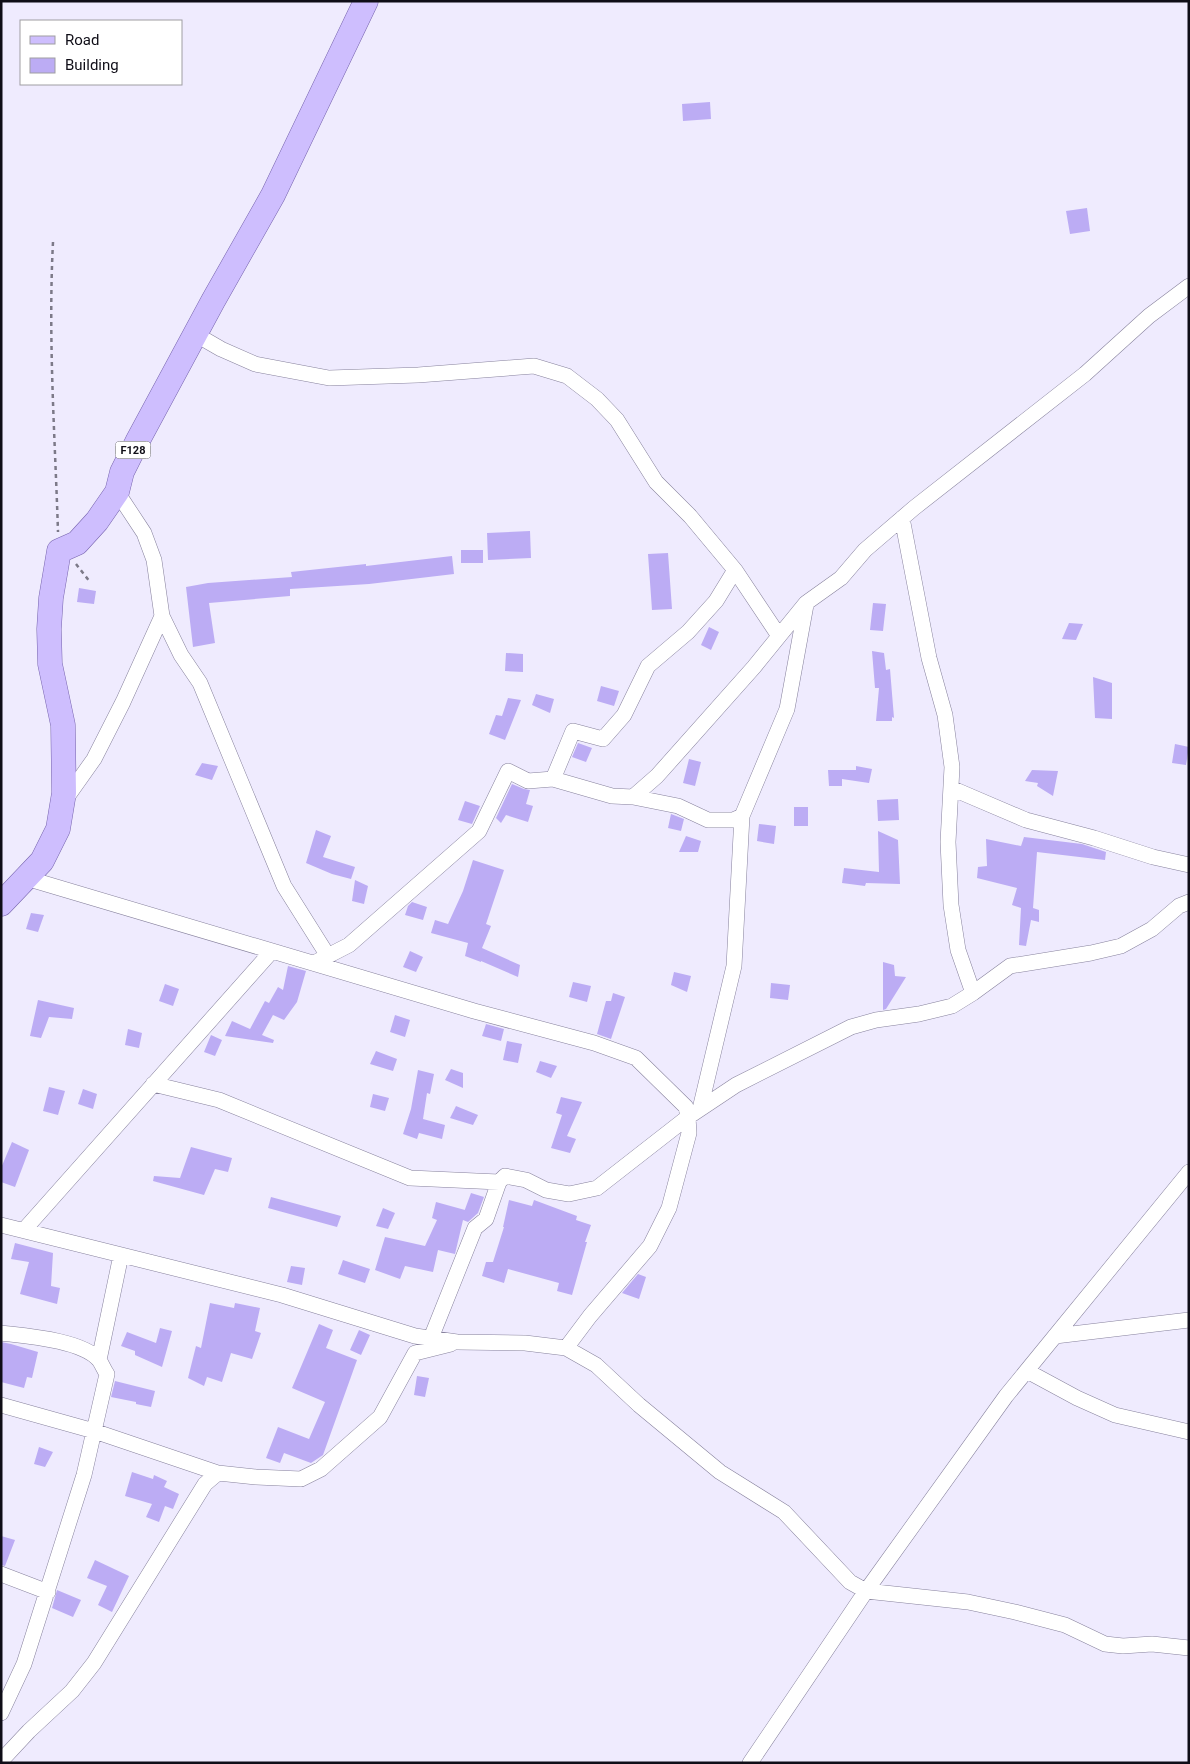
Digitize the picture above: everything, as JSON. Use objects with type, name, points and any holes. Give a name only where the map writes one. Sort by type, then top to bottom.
[{"type":"main road","name":"F128","points":[[59,551],[77,543],[97,521],[117,492],[122,472],[137,442],[273,195],[366,1]]},
{"type":"main road","points":[[1,904],[42,862],[58,829],[64,793],[63,725],[50,664],[49,629],[50,598],[59,551]]},
{"type":"street","points":[[633,797],[657,776],[806,604],[841,578],[865,550],[902,518],[1085,374],[1149,316],[1189,286]]},
{"type":"street","points":[[195,334],[221,349],[255,364],[329,378],[418,375],[534,366],[566,376],[597,400],[617,420],[656,482],[690,516],[735,570],[779,636]]},
{"type":"street","points":[[117,492],[144,533],[154,560],[162,616],[181,655],[200,683],[284,886],[321,960]]},
{"type":"street","points":[[902,518],[929,658],[945,715],[952,767],[948,842],[951,905],[958,950],[972,993]]},
{"type":"street","points":[[553,779],[573,731],[603,739],[624,715],[648,666],[688,632],[716,601],[735,570]]},
{"type":"street","points":[[566,1348],[590,1316],[650,1246],[669,1208],[734,966],[742,816],[787,709],[806,604]]},
{"type":"street","points":[[62,803],[94,759],[123,702],[162,616]]},
{"type":"street","points":[[321,960],[349,946],[479,831],[508,771],[528,781],[553,779],[612,796],[633,797],[678,806],[708,820],[733,820],[742,816]]},
{"type":"street","points":[[951,788],[1026,820],[1094,838],[1153,857],[1189,865]]},
{"type":"street","points":[[26,878],[272,951],[321,960],[474,1011],[594,1043],[636,1058],[694,1113]]},
{"type":"street","points":[[431,1338],[475,1228],[486,1219],[499,1182],[505,1176],[526,1180],[546,1190],[570,1194],[597,1188],[694,1113],[736,1085],[851,1027],[876,1020],[919,1014],[952,1006],[1010,966],[1091,953],[1121,946],[1152,929],[1180,906],[1189,902]]},
{"type":"street","points":[[24,1230],[272,951]]},
{"type":"street","points":[[153,1084],[219,1100],[410,1178],[499,1182]]},
{"type":"street","points":[[750,1763],[866,1591],[1006,1396],[1189,1172]]},
{"type":"street","points":[[1,1225],[282,1295],[415,1336],[457,1342],[525,1343],[566,1348],[596,1365],[639,1405],[720,1472],[784,1512],[850,1582],[866,1591],[968,1602],[1015,1612],[1065,1625],[1106,1644],[1123,1646],[1152,1644],[1189,1648]]},
{"type":"street","points":[[99,1360],[121,1255]]},
{"type":"street","points":[[1056,1336],[1189,1320]]},
{"type":"street","points":[[1,1333],[50,1340],[85,1350],[99,1360],[107,1374],[84,1475],[48,1592],[24,1664],[1,1713]]},
{"type":"street","points":[[1,1405],[94,1431],[218,1473],[301,1479],[321,1469],[380,1417],[415,1353],[457,1342]]},
{"type":"street","points":[[1027,1371],[1077,1398],[1115,1415],[1189,1432]]},
{"type":"street","points":[[1,1761],[29,1731],[72,1691],[94,1663],[204,1484],[218,1473]]},
{"type":"street","points":[[1,1574],[48,1592]]},
{"type":"path","points":[[53,242],[51,283],[53,426],[59,551],[72,558],[90,582]]},
{"type":"building","points":[[710,102],[711,119],[683,121],[682,104]]},
{"type":"building","points":[[1087,208],[1090,231],[1070,234],[1066,211]]},
{"type":"building","points":[[530,531],[531,558],[488,560],[487,533]]},
{"type":"building","points":[[461,550],[483,550],[483,563],[461,563]]},
{"type":"building","points":[[668,553],[672,609],[652,610],[648,554]]},
{"type":"building","points":[[452,556],[454,574],[369,584],[290,589],[290,596],[209,603],[215,643],[193,647],[186,587],[208,583],[292,577],[291,572]]},
{"type":"building","points":[[79,588],[96,591],[94,604],[77,602]]},
{"type":"building","points":[[873,603],[886,604],[883,631],[870,630]]},
{"type":"building","points":[[1069,623],[1083,624],[1076,640],[1062,639]]},
{"type":"building","points":[[709,627],[719,632],[711,650],[701,645]]},
{"type":"building","points":[[872,651],[884,653],[886,670],[890,669],[894,718],[892,717],[892,721],[876,721],[879,688],[875,688]]},
{"type":"building","points":[[506,653],[523,654],[523,672],[505,671]]},
{"type":"building","points":[[1093,677],[1112,683],[1112,719],[1095,718]]},
{"type":"building","points":[[601,686],[619,691],[614,706],[597,701]]},
{"type":"building","points":[[536,694],[554,699],[550,713],[532,705]]},
{"type":"building","points":[[508,698],[521,700],[505,740],[489,734],[496,715],[502,716]]},
{"type":"building","points":[[578,743],[592,748],[586,762],[572,757]]},
{"type":"building","points":[[1175,744],[1189,747],[1186,765],[1172,763]]},
{"type":"building","points":[[689,759],[701,762],[695,786],[683,783]]},
{"type":"building","points":[[202,763],[218,766],[212,780],[195,775]]},
{"type":"building","points":[[856,766],[872,769],[869,783],[842,779],[842,786],[829,786],[828,770],[856,770]]},
{"type":"building","points":[[1032,770],[1058,771],[1053,796],[1037,786],[1038,783],[1025,781]]},
{"type":"building","points":[[512,784],[530,790],[526,804],[533,806],[528,822],[506,815],[501,823],[496,818]]},
{"type":"building","points":[[898,799],[899,820],[878,821],[877,800]]},
{"type":"building","points":[[465,801],[480,806],[472,824],[458,820]]},
{"type":"building","points":[[794,807],[808,807],[808,826],[794,826]]},
{"type":"building","points":[[671,814],[684,819],[681,831],[668,828]]},
{"type":"building","points":[[759,824],[776,826],[774,844],[757,841]]},
{"type":"building","points":[[316,830],[331,836],[323,857],[355,867],[351,879],[332,874],[306,863]]},
{"type":"building","points":[[878,831],[898,840],[900,884],[866,883],[865,886],[842,883],[844,868],[879,872]]},
{"type":"building","points":[[686,836],[701,841],[698,852],[679,852]]},
{"type":"building","points":[[1024,837],[1082,844],[1106,852],[1105,860],[1037,852],[1033,908],[1039,910],[1039,922],[1031,920],[1026,946],[1019,945],[1021,908],[1012,905],[1017,888],[977,878],[978,867],[987,866],[986,839],[1021,846]]},
{"type":"building","points":[[473,860],[504,870],[486,924],[491,926],[482,948],[520,965],[518,977],[465,956],[468,943],[431,933],[435,920],[448,924],[463,891]]},
{"type":"building","points":[[355,880],[368,886],[364,904],[352,901]]},
{"type":"building","points":[[412,902],[427,907],[423,920],[405,915],[408,906]]},
{"type":"building","points":[[31,913],[44,915],[38,932],[26,929]]},
{"type":"building","points":[[410,951],[423,957],[416,972],[403,967]]},
{"type":"building","points":[[883,962],[894,965],[895,976],[906,977],[886,1009],[883,1010]]},
{"type":"building","points":[[288,966],[306,971],[297,1002],[284,1020],[273,1015],[262,1035],[274,1040],[273,1043],[225,1036],[232,1021],[250,1029],[265,1001],[269,1003],[278,987],[283,990]]},
{"type":"building","points":[[674,972],[691,976],[687,992],[671,985]]},
{"type":"building","points":[[573,982],[591,986],[587,1002],[569,997]]},
{"type":"building","points":[[771,983],[790,985],[788,1000],[770,998]]},
{"type":"building","points":[[165,984],[179,989],[173,1006],[159,1001]]},
{"type":"building","points":[[613,993],[625,997],[611,1039],[597,1034],[606,1001],[611,1001]]},
{"type":"building","points":[[38,1000],[74,1008],[72,1019],[49,1017],[41,1038],[30,1036]]},
{"type":"building","points":[[395,1015],[410,1020],[405,1037],[390,1032]]},
{"type":"building","points":[[486,1024],[504,1029],[501,1041],[482,1036]]},
{"type":"building","points":[[128,1029],[142,1033],[139,1048],[125,1045]]},
{"type":"building","points":[[211,1035],[222,1040],[215,1056],[204,1052]]},
{"type":"building","points":[[507,1041],[522,1044],[518,1063],[503,1060]]},
{"type":"building","points":[[376,1051],[397,1059],[393,1071],[370,1064]]},
{"type":"building","points":[[540,1061],[557,1066],[551,1078],[536,1072]]},
{"type":"building","points":[[451,1069],[463,1073],[463,1088],[445,1080]]},
{"type":"building","points":[[418,1070],[434,1074],[430,1094],[427,1093],[423,1119],[445,1125],[442,1139],[419,1133],[417,1139],[403,1134],[411,1109]]},
{"type":"building","points":[[49,1087],[65,1091],[58,1115],[43,1111]]},
{"type":"building","points":[[83,1089],[97,1094],[93,1109],[78,1104]]},
{"type":"building","points":[[373,1094],[389,1098],[385,1111],[370,1107]]},
{"type":"building","points":[[561,1097],[582,1102],[567,1136],[576,1139],[570,1153],[551,1148],[562,1115],[556,1113]]},
{"type":"building","points":[[456,1106],[478,1115],[473,1125],[450,1118]]},
{"type":"building","points":[[12,1142],[29,1150],[15,1187],[1,1182],[1,1168]]},
{"type":"building","points":[[191,1147],[232,1158],[228,1172],[215,1169],[204,1195],[153,1181],[154,1176],[180,1178]]},
{"type":"building","points":[[471,1193],[484,1197],[478,1213],[468,1222],[463,1220],[455,1254],[438,1250],[433,1272],[405,1266],[400,1279],[375,1270],[385,1237],[425,1246],[437,1220],[432,1218],[436,1202],[465,1210]]},
{"type":"building","points":[[271,1197],[341,1216],[337,1227],[268,1208]]},
{"type":"building","points":[[509,1200],[532,1206],[534,1200],[577,1216],[576,1220],[591,1225],[572,1295],[557,1291],[559,1283],[508,1269],[504,1283],[482,1276],[486,1262],[493,1262],[504,1227]]},
{"type":"building","points":[[383,1208],[395,1213],[388,1229],[376,1226]]},
{"type":"building","points":[[15,1243],[53,1253],[51,1286],[60,1288],[57,1304],[20,1294],[29,1262],[11,1259]]},
{"type":"building","points":[[343,1260],[370,1269],[365,1283],[338,1274]]},
{"type":"building","points":[[291,1266],[305,1268],[302,1285],[287,1282]]},
{"type":"building","points":[[638,1274],[646,1277],[639,1299],[622,1293]]},
{"type":"building","points":[[210,1303],[234,1308],[235,1303],[260,1308],[255,1331],[261,1333],[252,1359],[231,1353],[222,1382],[207,1377],[204,1386],[188,1378],[196,1346],[201,1348]]},
{"type":"building","points":[[319,1324],[333,1330],[326,1348],[357,1360],[323,1455],[311,1463],[284,1453],[280,1463],[266,1458],[278,1427],[309,1439],[325,1402],[292,1388]]},
{"type":"building","points":[[160,1328],[172,1331],[162,1367],[135,1355],[135,1351],[121,1346],[127,1332],[156,1343]]},
{"type":"building","points":[[359,1330],[370,1335],[361,1355],[350,1350]]},
{"type":"building","points":[[1,1342],[38,1352],[32,1378],[27,1377],[24,1388],[1,1382]]},
{"type":"building","points":[[417,1376],[429,1378],[425,1397],[414,1395]]},
{"type":"building","points":[[115,1381],[155,1391],[151,1407],[111,1397]]},
{"type":"building","points":[[39,1447],[53,1452],[45,1467],[34,1464]]},
{"type":"building","points":[[132,1472],[153,1479],[154,1475],[167,1481],[164,1487],[179,1494],[173,1509],[165,1506],[159,1522],[146,1517],[152,1504],[125,1496]]},
{"type":"building","points":[[1,1536],[15,1540],[5,1566],[1,1565]]},
{"type":"building","points":[[95,1560],[129,1576],[112,1612],[98,1605],[107,1586],[87,1578]]},
{"type":"building","points":[[57,1590],[81,1600],[73,1617],[52,1608]]}]
